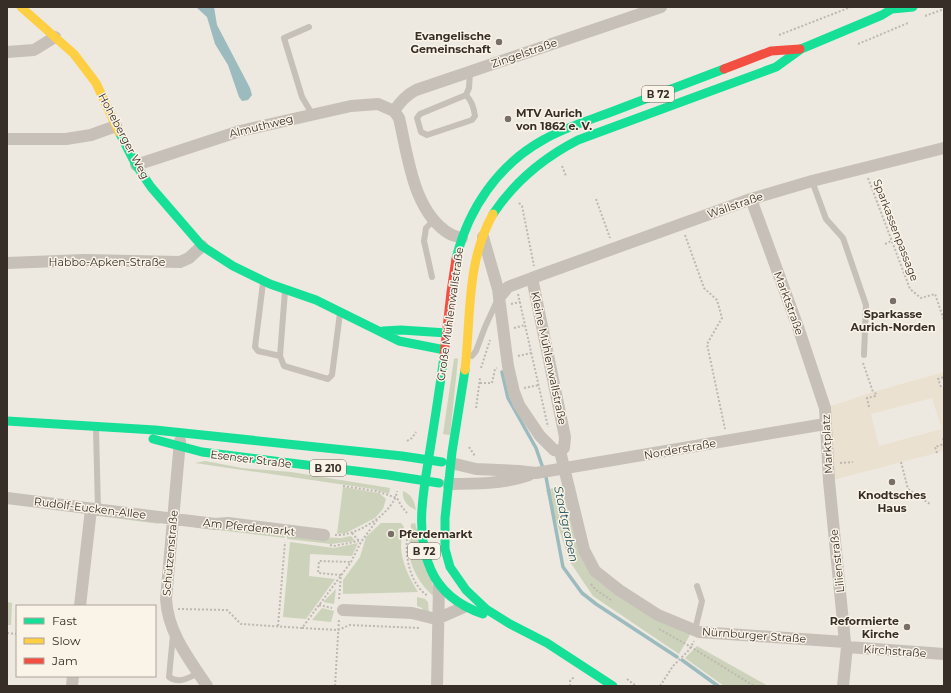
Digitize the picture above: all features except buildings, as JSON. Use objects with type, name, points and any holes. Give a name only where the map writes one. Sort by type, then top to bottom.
[{"type":"main road","name":"Hoheberger Weg","points":[[21,7],[74,54],[96,83],[136,165],[151,187],[202,246],[233,266],[263,281],[316,300],[382,331],[399,341],[414,345],[451,349],[468,344]]},
{"type":"main road","name":"Große Mühlenwallstraße","points":[[426,482],[451,349],[447,333],[454,276],[462,238],[482,197],[506,167],[540,141],[564,129],[660,93],[725,77],[776,67],[800,49],[846,31],[894,8],[913,7]]},
{"type":"main road","name":"Große Mühlenwallstraße","points":[[448,484],[467,358],[472,279],[476,258],[482,236],[492,215],[509,190],[537,164],[556,151],[578,140],[665,108],[771,51],[800,49]]},
{"type":"main road","name":"Hoheberger Weg","points":[[382,331],[401,330],[447,333],[458,336],[468,344]]},
{"type":"main road","name":"Esenser Straße","points":[[7,421],[28,421],[181,433],[451,463]]},
{"type":"main road","name":"Esenser Straße","points":[[129,430],[180,447],[202,452],[448,484]]},
{"type":"main road","name":"B 72","points":[[426,482],[422,515],[422,540],[427,561],[439,586],[464,607],[498,618],[546,643],[580,663],[613,686]]},
{"type":"main road","name":"B 72","points":[[448,484],[445,544],[448,562],[456,579],[465,590],[498,618]]},
{"type":"street","name":"Zingelstraße","points":[[392,109],[410,94],[661,7]]},
{"type":"street","points":[[7,52],[34,50],[56,37]]},
{"type":"street","name":"Almuthweg","points":[[136,165],[240,131],[312,114],[351,106],[378,104],[392,109]]},
{"type":"street","points":[[392,109],[399,118],[414,185],[423,204],[434,220],[450,234],[462,238]]},
{"type":"street","points":[[7,139],[66,139],[91,135],[116,126]]},
{"type":"street","name":"Wallstraße","points":[[532,278],[751,199],[812,181],[944,148]]},
{"type":"street","name":"Marktstraße","points":[[751,199],[798,327],[825,408]]},
{"type":"street","points":[[482,236],[499,298],[508,366],[514,392],[519,405],[548,445],[554,450],[560,451]]},
{"type":"street","name":"Habbo-Apken-Straße","points":[[7,263],[84,260],[180,262],[189,258],[202,246]]},
{"type":"street","name":"Kleine Mühlenwallstraße","points":[[499,298],[508,287],[532,278],[565,436],[564,448],[560,451],[558,470]]},
{"type":"street","name":"Marktplatz","points":[[825,408],[828,481]]},
{"type":"street","name":"Norderstraße","points":[[448,484],[500,482],[535,474],[825,424]]},
{"type":"street","name":"Schützenstraße","points":[[181,433],[166,609],[174,632],[184,653],[207,686]]},
{"type":"street","name":"Norderstraße","points":[[451,463],[476,469],[519,471],[535,474]]},
{"type":"street","name":"Nürnburger Straße","points":[[558,470],[584,550],[595,571],[620,590],[658,615],[698,632],[846,645]]},
{"type":"street","name":"Lilienstraße","points":[[828,481],[846,645],[843,686]]},
{"type":"street","name":"Rudolf-Eucken-Allee","points":[[7,498],[173,518]]},
{"type":"street","points":[[80,605],[94,509]]},
{"type":"street","name":"Am Pferdemarkt","points":[[173,518],[215,524],[228,523],[324,535]]},
{"type":"street","points":[[437,686],[439,586]]},
{"type":"street","points":[[340,609],[412,613],[432,618],[439,618],[464,607]]},
{"type":"street","name":"Kirchstraße","points":[[846,645],[944,654]]},
{"type":"lane","points":[[309,27],[284,38],[302,96],[312,114]]},
{"type":"lane","points":[[466,94],[475,111],[475,116],[472,120],[427,135],[421,132],[417,118],[420,114],[466,94],[470,72]]},
{"type":"lane","points":[[660,93],[665,108]]},
{"type":"lane","points":[[643,100],[649,114]]},
{"type":"lane","points":[[616,110],[621,125]]},
{"type":"lane","points":[[605,114],[610,129]]},
{"type":"lane","points":[[812,181],[826,218],[843,238],[866,305],[864,355]]},
{"type":"lane","points":[[432,277],[424,241],[426,228],[434,220]]},
{"type":"lane","points":[[263,281],[255,347],[258,351],[280,356]]},
{"type":"lane","points":[[285,289],[280,356],[284,366],[328,378],[332,375],[340,311]]},
{"type":"lane","points":[[467,358],[472,356],[476,351],[485,327],[499,298]]},
{"type":"lane","points":[[94,509],[96,426]]},
{"type":"lane","points":[[695,630],[702,601],[697,586]]},
{"type":"lane","points":[[174,632],[169,677],[173,680],[185,680],[198,673]]},
{"type":"path","points":[[924,17],[944,9]]},
{"type":"path","points":[[857,44],[910,22]]},
{"type":"path","points":[[561,165],[566,176]]},
{"type":"path","name":"Sparkassenpassage","points":[[864,168],[910,290],[920,298],[935,294],[944,320]]},
{"type":"path","points":[[596,199],[614,248]]},
{"type":"path","points":[[681,224],[704,288],[717,300],[722,318],[707,344],[727,441]]},
{"type":"path","points":[[885,244],[892,241]]},
{"type":"path","points":[[516,284],[550,432]]},
{"type":"path","points":[[481,368],[492,335],[485,327]]},
{"type":"path","points":[[864,355],[863,362],[876,396],[867,398],[869,407]]},
{"type":"path","points":[[480,383],[492,383],[495,369],[508,366]]},
{"type":"path","points":[[475,410],[480,376]]},
{"type":"path","points":[[940,387],[938,379],[944,377]]},
{"type":"path","points":[[404,442],[416,434]]},
{"type":"path","points":[[937,453],[935,447],[944,443],[943,438]]},
{"type":"path","points":[[841,462],[853,462]]},
{"type":"path","points":[[901,462],[908,488],[930,504]]},
{"type":"path","points":[[302,628],[351,562],[360,542],[397,498],[402,507],[409,514]]},
{"type":"path","points":[[324,535],[342,536],[352,533],[378,519]]},
{"type":"path","points":[[352,533],[360,542]]},
{"type":"path","points":[[278,626],[286,540]]},
{"type":"path","points":[[341,575],[318,573],[319,561],[351,562]]},
{"type":"path","points":[[335,686],[341,575]]},
{"type":"path","points":[[319,604],[340,609]]},
{"type":"path","points":[[166,609],[227,610],[241,624],[338,630],[350,625],[424,628]]},
{"type":"path","points":[[660,686],[673,666],[691,647]]},
{"type":"path","points":[[570,686],[570,682],[575,676]]},
{"type":"path","points":[[624,676],[636,686]]},
{"type":"green space","points":[[454,359],[458,359],[450,435],[443,434]]},
{"type":"green space","points":[[205,461],[242,468],[291,472],[390,488],[389,494],[373,489],[195,463]]},
{"type":"green space","points":[[565,485],[582,557],[691,633],[679,654],[593,596],[570,562],[546,490]]},
{"type":"green space","points":[[343,487],[379,493],[386,499],[383,509],[375,518],[346,533],[337,534]]},
{"type":"green space","points":[[403,491],[409,494],[412,498],[416,510],[410,507],[406,502],[403,497]]},
{"type":"green space","points":[[98,514],[156,522],[160,524],[98,516]]},
{"type":"green space","points":[[381,523],[401,523],[404,527],[401,552],[409,576],[418,592],[343,594],[343,580],[360,557],[366,537]]},
{"type":"green space","points":[[415,523],[435,597],[425,588],[417,576],[411,562],[409,549],[411,524]]},
{"type":"green space","points":[[185,526],[285,533],[285,538],[276,537]]},
{"type":"green space","points":[[287,536],[341,538],[351,536],[355,541],[331,544],[287,539]]},
{"type":"green space","points":[[290,542],[334,548],[358,543],[352,556],[310,554],[309,576],[335,579],[306,619],[283,617]]},
{"type":"green space","points":[[336,589],[334,604],[323,602]]},
{"type":"green space","points":[[417,597],[425,599],[428,602],[429,615],[425,614],[422,608],[417,606]]},
{"type":"green space","points":[[7,602],[12,603],[11,625],[7,625]]},
{"type":"green space","points":[[322,608],[334,611],[331,622],[312,620]]},
{"type":"green space","points":[[697,646],[768,686],[724,686],[685,658]]},
{"type":"shaded area","points":[[944,372],[944,380],[940,382],[941,387],[944,388],[944,451],[829,481],[825,408],[873,392]],"holes":[[[932,398],[942,429],[879,446],[871,414]]]},
{"type":"water","points":[[196,7],[214,7],[217,25],[250,88],[252,95],[248,100],[242,101],[239,97],[228,65],[215,44],[207,17]]},
{"type":"waterway","name":"Stadtgraben","points":[[502,372],[508,398],[536,448],[546,477],[563,567],[582,593],[596,604],[677,657]]},
{"type":"waterway","name":"Stadtgraben","points":[[682,660],[718,686]]},
{"type":"traffic: fast","points":[[493,214],[511,191],[531,171],[565,147],[578,140],[776,67],[801,49],[882,15],[895,7]]},
{"type":"traffic: fast","points":[[892,9],[913,7]]},
{"type":"traffic: fast","points":[[456,259],[468,223],[487,190],[499,175],[527,150],[552,135],[571,127],[724,69]]},
{"type":"traffic: fast","points":[[119,132],[136,165],[151,187],[202,246],[233,266],[270,284],[316,300],[399,341],[445,350]]},
{"type":"traffic: fast","points":[[383,331],[401,330],[447,333]]},
{"type":"traffic: fast","points":[[444,356],[423,495],[423,541],[431,570],[440,585],[459,603],[483,614]]},
{"type":"traffic: fast","points":[[465,370],[452,452],[445,518],[445,549],[450,567],[466,590],[486,609],[510,624],[547,643],[613,686]]},
{"type":"traffic: fast","points":[[7,421],[155,430],[402,456],[442,462]]},
{"type":"traffic: fast","points":[[153,439],[202,452],[388,475],[439,483]]},
{"type":"traffic: slow","points":[[21,7],[74,54],[96,83],[119,132]]},
{"type":"traffic: slow","points":[[465,370],[474,270],[484,232],[493,214]]},
{"type":"traffic: jam","points":[[724,69],[771,51],[800,49]]},
{"type":"traffic: jam","points":[[444,356],[456,259]]},
{"type":"place","name":"Evangelische Gemeinschaft","points":[[499,42]]},
{"type":"place","name":"MTV Aurich von 1862 e. V.","points":[[508,119]]},
{"type":"place","name":"Sparkasse Aurich-Norden","points":[[893,301]]},
{"type":"place","name":"Knodtsches Haus","points":[[892,482]]},
{"type":"place","name":"Pferdemarkt","points":[[391,534]]},
{"type":"place","name":"Reformierte Kirche","points":[[907,627]]}]
